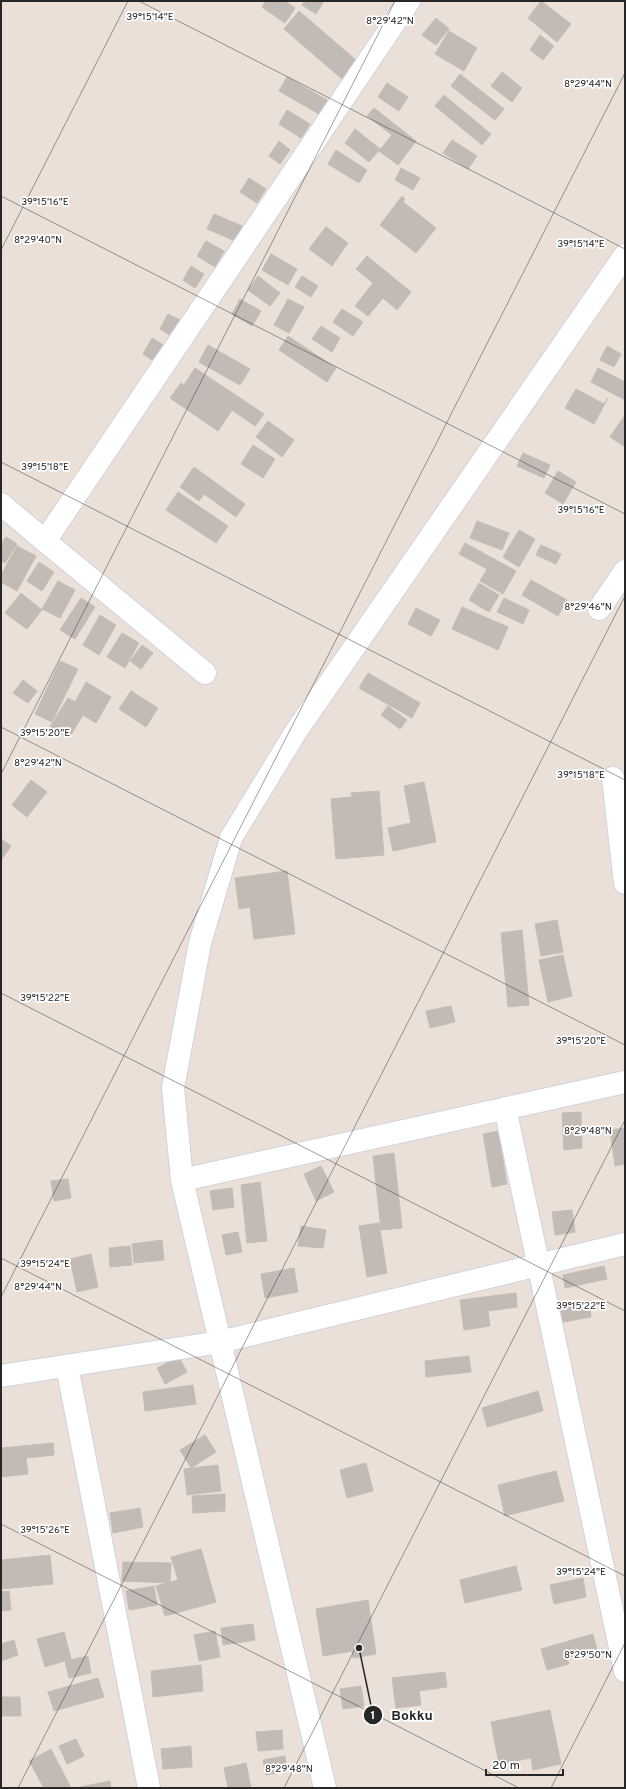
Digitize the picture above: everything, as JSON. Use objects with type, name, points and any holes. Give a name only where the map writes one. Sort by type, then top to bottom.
[{"type":"street","points":[[45,541],[409,1]]},
{"type":"street","points":[[325,1788],[182,1180],[173,1088],[200,943],[232,838],[295,733],[625,255]]},
{"type":"street","points":[[1,504],[205,672]]},
{"type":"street","points":[[599,609],[625,571]]},
{"type":"street","points":[[613,778],[625,884]]},
{"type":"street","points":[[182,1180],[625,1082]]},
{"type":"street","points":[[505,1108],[625,1671]]},
{"type":"street","points":[[1,1376],[220,1342],[625,1244]]},
{"type":"street","points":[[67,1366],[149,1788]]},
{"type":"building","points":[[266,1],[285,1],[295,8],[285,23],[262,7]]},
{"type":"building","points":[[305,1],[324,1],[316,14],[302,5]]},
{"type":"building","points":[[541,1],[571,24],[557,42],[528,18]]},
{"type":"building","points":[[299,11],[357,61],[342,79],[284,29]]},
{"type":"building","points":[[436,18],[449,29],[436,45],[422,35]]},
{"type":"building","points":[[449,31],[477,48],[464,71],[435,54]]},
{"type":"building","points":[[540,35],[554,46],[543,60],[530,50]]},
{"type":"building","points":[[502,72],[522,88],[512,102],[491,86]]},
{"type":"building","points":[[460,74],[504,109],[495,120],[451,86]]},
{"type":"building","points":[[287,77],[327,100],[319,114],[279,91]]},
{"type":"building","points":[[387,83],[408,97],[399,111],[378,97]]},
{"type":"building","points":[[444,95],[491,134],[482,145],[435,106]]},
{"type":"building","points":[[374,108],[416,141],[398,165],[379,151],[392,135],[367,116]]},
{"type":"building","points":[[287,110],[310,124],[301,138],[279,124]]},
{"type":"building","points":[[355,129],[380,149],[369,162],[345,143]]},
{"type":"building","points":[[452,140],[477,156],[468,169],[443,153]]},
{"type":"building","points":[[279,141],[290,150],[280,164],[269,156]]},
{"type":"building","points":[[336,150],[367,170],[359,183],[328,164]]},
{"type":"building","points":[[401,168],[420,178],[413,190],[395,180]]},
{"type":"building","points":[[249,178],[266,189],[257,203],[240,192]]},
{"type":"building","points":[[402,196],[405,199],[403,202],[436,228],[416,253],[380,225]]},
{"type":"building","points":[[214,214],[242,226],[235,241],[207,229]]},
{"type":"building","points":[[326,227],[348,243],[332,266],[309,249]]},
{"type":"building","points":[[206,241],[224,251],[215,267],[197,256]]},
{"type":"building","points":[[271,254],[297,269],[288,285],[262,270]]},
{"type":"building","points":[[367,256],[411,292],[397,310],[383,298],[368,316],[355,306],[373,283],[356,269]]},
{"type":"building","points":[[191,266],[204,274],[195,288],[183,280]]},
{"type":"building","points":[[258,276],[280,293],[270,306],[248,290]]},
{"type":"building","points":[[302,276],[318,286],[311,297],[295,287]]},
{"type":"building","points":[[240,299],[261,311],[252,326],[232,314]]},
{"type":"building","points":[[288,299],[304,307],[289,333],[274,325]]},
{"type":"building","points":[[342,309],[363,322],[353,336],[333,322]]},
{"type":"building","points":[[168,314],[182,321],[173,337],[160,329]]},
{"type":"building","points":[[321,326],[340,338],[332,352],[312,339]]},
{"type":"building","points":[[288,336],[336,368],[327,382],[279,350]]},
{"type":"building","points":[[152,338],[167,347],[157,363],[143,354]]},
{"type":"building","points":[[208,345],[250,369],[240,385],[199,362]]},
{"type":"building","points":[[607,346],[621,354],[614,367],[600,360]]},
{"type":"building","points":[[195,368],[264,414],[255,426],[232,410],[218,431],[170,398],[181,383],[184,385]]},
{"type":"building","points":[[598,368],[625,382],[625,400],[591,382]]},
{"type":"building","points":[[576,389],[604,404],[608,398],[594,424],[565,408]]},
{"type":"building","points":[[625,415],[625,447],[610,437]]},
{"type":"building","points":[[268,421],[294,440],[282,457],[256,437]]},
{"type":"building","points":[[253,445],[275,459],[263,478],[241,464]]},
{"type":"building","points":[[523,453],[550,465],[544,478],[517,466]]},
{"type":"building","points":[[194,467],[245,504],[236,517],[204,494],[199,501],[180,487]]},
{"type":"building","points":[[558,471],[576,482],[563,504],[545,493]]},
{"type":"building","points":[[178,492],[228,526],[216,543],[166,510]]},
{"type":"building","points":[[477,521],[509,533],[502,550],[470,538]]},
{"type":"building","points":[[519,530],[535,539],[519,567],[503,557]]},
{"type":"building","points":[[6,537],[17,544],[5,563],[1,561],[1,544]]},
{"type":"building","points":[[465,543],[516,571],[503,594],[480,581],[487,569],[459,554]]},
{"type":"building","points":[[541,545],[561,554],[556,564],[536,555]]},
{"type":"building","points":[[17,546],[36,556],[17,591],[1,582],[1,575]]},
{"type":"building","points":[[39,562],[54,572],[42,591],[27,581]]},
{"type":"building","points":[[531,580],[567,600],[558,616],[522,595]]},
{"type":"building","points":[[58,581],[75,590],[60,618],[42,609]]},
{"type":"building","points":[[479,583],[499,595],[489,612],[469,600]]},
{"type":"building","points":[[21,593],[42,610],[27,629],[5,613]]},
{"type":"building","points":[[81,598],[95,607],[75,639],[60,630]]},
{"type":"building","points":[[504,598],[529,610],[523,624],[497,612]]},
{"type":"building","points":[[462,607],[508,627],[498,650],[452,629]]},
{"type":"building","points":[[416,608],[440,620],[431,636],[408,624]]},
{"type":"building","points":[[100,615],[116,625],[99,655],[83,645]]},
{"type":"building","points":[[122,633],[139,643],[125,668],[107,657]]},
{"type":"building","points":[[142,645],[153,653],[141,669],[130,661]]},
{"type":"building","points":[[60,661],[78,669],[52,722],[35,714]]},
{"type":"building","points":[[368,673],[420,703],[412,718],[359,688]]},
{"type":"building","points":[[23,680],[37,691],[28,703],[13,693]]},
{"type":"building","points":[[86,682],[111,697],[96,723],[83,715],[69,738],[50,727],[68,698],[75,702]]},
{"type":"building","points":[[131,691],[158,708],[146,727],[119,709]]},
{"type":"building","points":[[388,706],[407,720],[400,729],[381,715]]},
{"type":"building","points":[[31,780],[47,792],[27,817],[12,805]]},
{"type":"building","points":[[424,782],[436,842],[393,851],[388,828],[411,823],[404,786]]},
{"type":"building","points":[[379,791],[384,855],[336,859],[331,799],[352,797],[351,793]]},
{"type":"building","points":[[1,839],[11,846],[1,860]]},
{"type":"building","points":[[287,871],[295,934],[254,939],[250,907],[239,909],[235,878]]},
{"type":"building","points":[[557,920],[563,952],[541,956],[535,924]]},
{"type":"building","points":[[522,930],[529,1005],[508,1007],[501,933]]},
{"type":"building","points":[[563,955],[572,996],[548,1002],[539,960]]},
{"type":"building","points":[[451,1006],[455,1022],[430,1028],[426,1011]]},
{"type":"building","points":[[581,1112],[582,1148],[564,1150],[562,1113]]},
{"type":"building","points":[[625,1128],[625,1164],[615,1166],[610,1130]]},
{"type":"building","points":[[498,1131],[507,1184],[492,1187],[483,1134]]},
{"type":"building","points":[[394,1153],[402,1228],[381,1230],[373,1156]]},
{"type":"building","points":[[321,1166],[334,1192],[316,1201],[304,1174]]},
{"type":"building","points":[[68,1179],[71,1198],[54,1201],[51,1181]]},
{"type":"building","points":[[260,1182],[267,1241],[247,1243],[241,1185]]},
{"type":"building","points":[[232,1188],[234,1207],[213,1210],[210,1191]]},
{"type":"building","points":[[572,1210],[575,1232],[555,1235],[552,1212]]},
{"type":"building","points":[[379,1223],[387,1273],[367,1277],[359,1226]]},
{"type":"building","points":[[301,1226],[326,1230],[323,1248],[298,1246]]},
{"type":"building","points":[[238,1232],[242,1252],[226,1255],[222,1235]]},
{"type":"building","points":[[162,1240],[164,1260],[134,1263],[132,1244]]},
{"type":"building","points":[[130,1246],[132,1265],[110,1267],[109,1248]]},
{"type":"building","points":[[91,1254],[98,1287],[77,1292],[70,1259]]},
{"type":"building","points":[[604,1266],[607,1279],[565,1288],[563,1275]]},
{"type":"building","points":[[294,1268],[298,1292],[265,1298],[261,1274]]},
{"type":"building","points":[[516,1293],[517,1307],[488,1311],[490,1326],[464,1330],[460,1300]]},
{"type":"building","points":[[589,1300],[591,1317],[558,1323],[555,1306]]},
{"type":"building","points":[[469,1356],[471,1372],[426,1377],[425,1361]]},
{"type":"building","points":[[179,1357],[187,1372],[165,1384],[157,1368]]},
{"type":"building","points":[[193,1385],[196,1404],[145,1411],[143,1392]]},
{"type":"building","points":[[538,1391],[543,1411],[487,1427],[482,1408]]},
{"type":"building","points":[[205,1435],[216,1452],[191,1468],[180,1450]]},
{"type":"building","points":[[53,1443],[54,1455],[26,1458],[28,1474],[1,1477],[1,1448]]},
{"type":"building","points":[[366,1463],[373,1491],[347,1498],[340,1470]]},
{"type":"building","points":[[218,1465],[221,1491],[187,1495],[184,1469]]},
{"type":"building","points":[[556,1471],[564,1501],[505,1516],[498,1485]]},
{"type":"building","points":[[225,1494],[225,1511],[193,1513],[192,1496]]},
{"type":"building","points":[[140,1508],[143,1527],[113,1533],[110,1513]]},
{"type":"building","points":[[201,1549],[216,1602],[165,1616],[156,1586],[178,1580],[171,1557]]},
{"type":"building","points":[[50,1555],[53,1584],[1,1589],[1,1560]]},
{"type":"building","points":[[123,1562],[171,1563],[170,1583],[122,1581]]},
{"type":"building","points":[[516,1566],[522,1590],[465,1603],[460,1580]]},
{"type":"building","points":[[583,1578],[586,1597],[554,1604],[550,1585]]},
{"type":"building","points":[[154,1586],[157,1605],[129,1610],[126,1591]]},
{"type":"building","points":[[9,1591],[11,1610],[1,1611],[1,1592]]},
{"type":"building","points":[[368,1600],[376,1654],[353,1658],[352,1651],[323,1656],[316,1609]]},
{"type":"building","points":[[253,1624],[255,1640],[223,1645],[221,1628]]},
{"type":"building","points":[[215,1631],[220,1657],[199,1661],[194,1635]]},
{"type":"building","points":[[64,1632],[71,1659],[45,1667],[37,1639]]},
{"type":"building","points":[[593,1634],[597,1650],[567,1658],[569,1664],[547,1670],[541,1649]]},
{"type":"building","points":[[14,1640],[18,1655],[1,1661],[1,1644]]},
{"type":"building","points":[[88,1656],[91,1673],[69,1678],[65,1661]]},
{"type":"building","points":[[201,1665],[203,1691],[153,1697],[151,1671]]},
{"type":"building","points":[[445,1672],[447,1687],[419,1691],[421,1705],[396,1708],[392,1678]]},
{"type":"building","points":[[98,1678],[104,1697],[54,1711],[48,1692]]},
{"type":"building","points":[[361,1686],[364,1706],[343,1709],[340,1689]]},
{"type":"building","points":[[1,1697],[20,1697],[21,1716],[1,1716]]},
{"type":"building","points":[[550,1710],[561,1764],[533,1770],[531,1758],[499,1764],[491,1722]]},
{"type":"building","points":[[282,1730],[283,1749],[258,1751],[256,1732]]},
{"type":"building","points":[[76,1739],[84,1756],[67,1764],[59,1746]]},
{"type":"building","points":[[191,1746],[192,1767],[163,1769],[161,1749]]},
{"type":"building","points":[[51,1749],[71,1788],[44,1788],[29,1761]]},
{"type":"building","points":[[285,1756],[287,1771],[266,1775],[263,1760]]},
{"type":"building","points":[[246,1763],[251,1788],[228,1788],[224,1768]]},
{"type":"building","points":[[110,1781],[111,1788],[80,1788],[80,1787]]},
{"type":"place","name":"Bokku","points":[[359,1648]]}]
